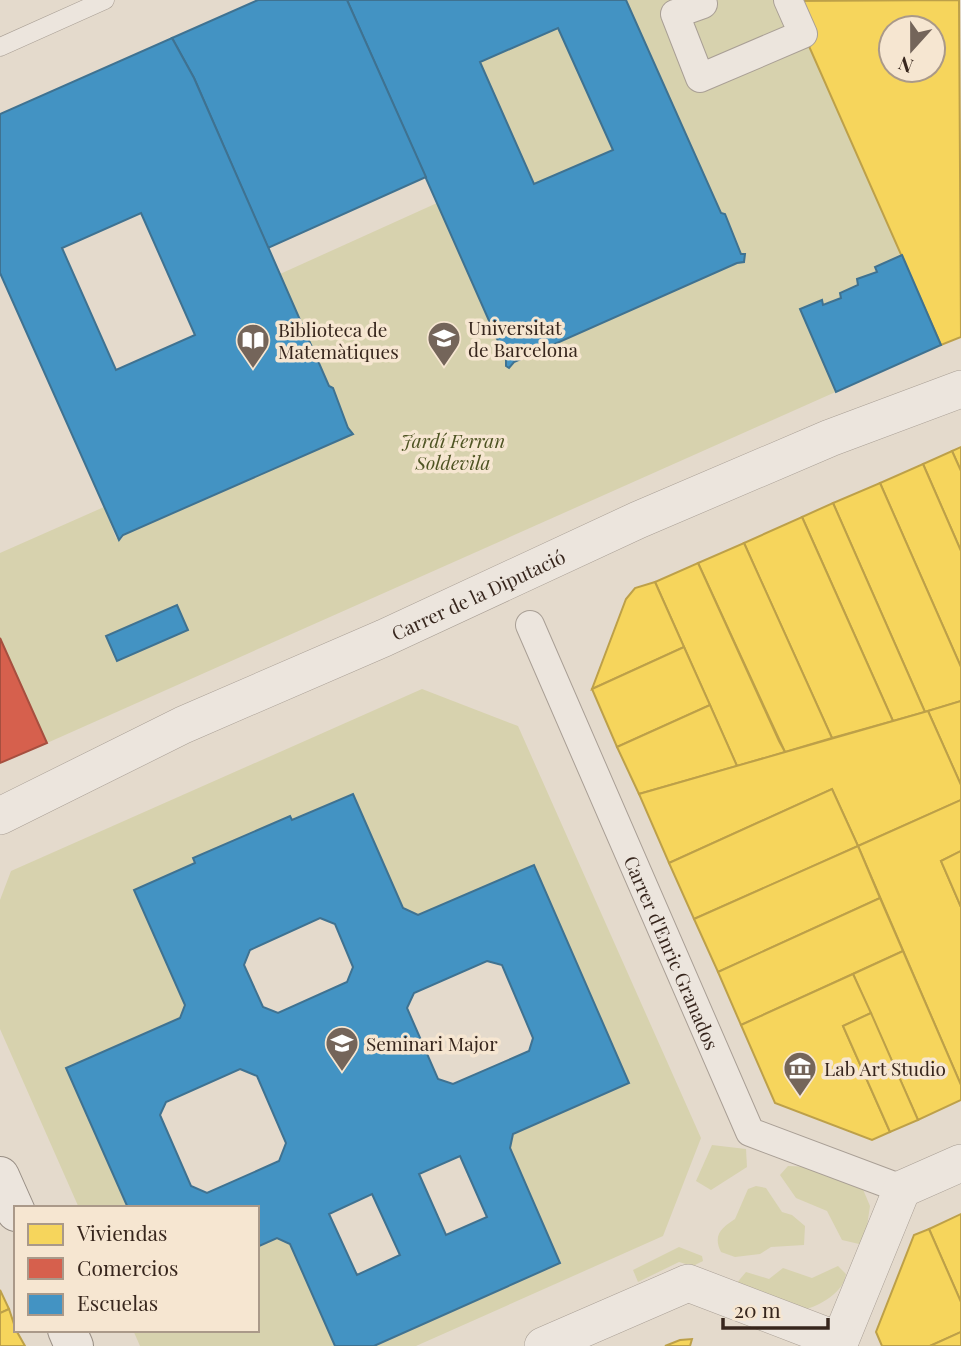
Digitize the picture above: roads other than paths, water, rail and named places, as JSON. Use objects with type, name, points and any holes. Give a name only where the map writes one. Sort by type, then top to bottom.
[{"type":"main road","points":[[0,1176],[14,1208]]},
{"type":"street","points":[[702,0],[703,4],[675,14],[700,78],[803,34],[788,0]]},
{"type":"street","name":"Carrer de la Diputació","points":[[0,816],[183,725],[396,632],[638,520],[830,438],[961,389]]},
{"type":"street","name":"Carrer d'Enric Granados","points":[[530,625],[750,1132],[902,1189]]},
{"type":"street","points":[[543,1346],[688,1283],[841,1344],[902,1189],[961,1163]]},
{"type":"lane","points":[[0,47],[106,0]]},
{"type":"place","name":"Universitat de Barcelona","points":[[444,368]]},
{"type":"place","name":"Biblioteca de Matemàtiques","points":[[253,370]]},
{"type":"place","name":"Seminari Major","points":[[342,1073]]},
{"type":"place","name":"Lab Art Studio","points":[[800,1098]]},
{"type":"park label","name":"Jardí Ferran Soldevila","points":[[453,451]]}]
